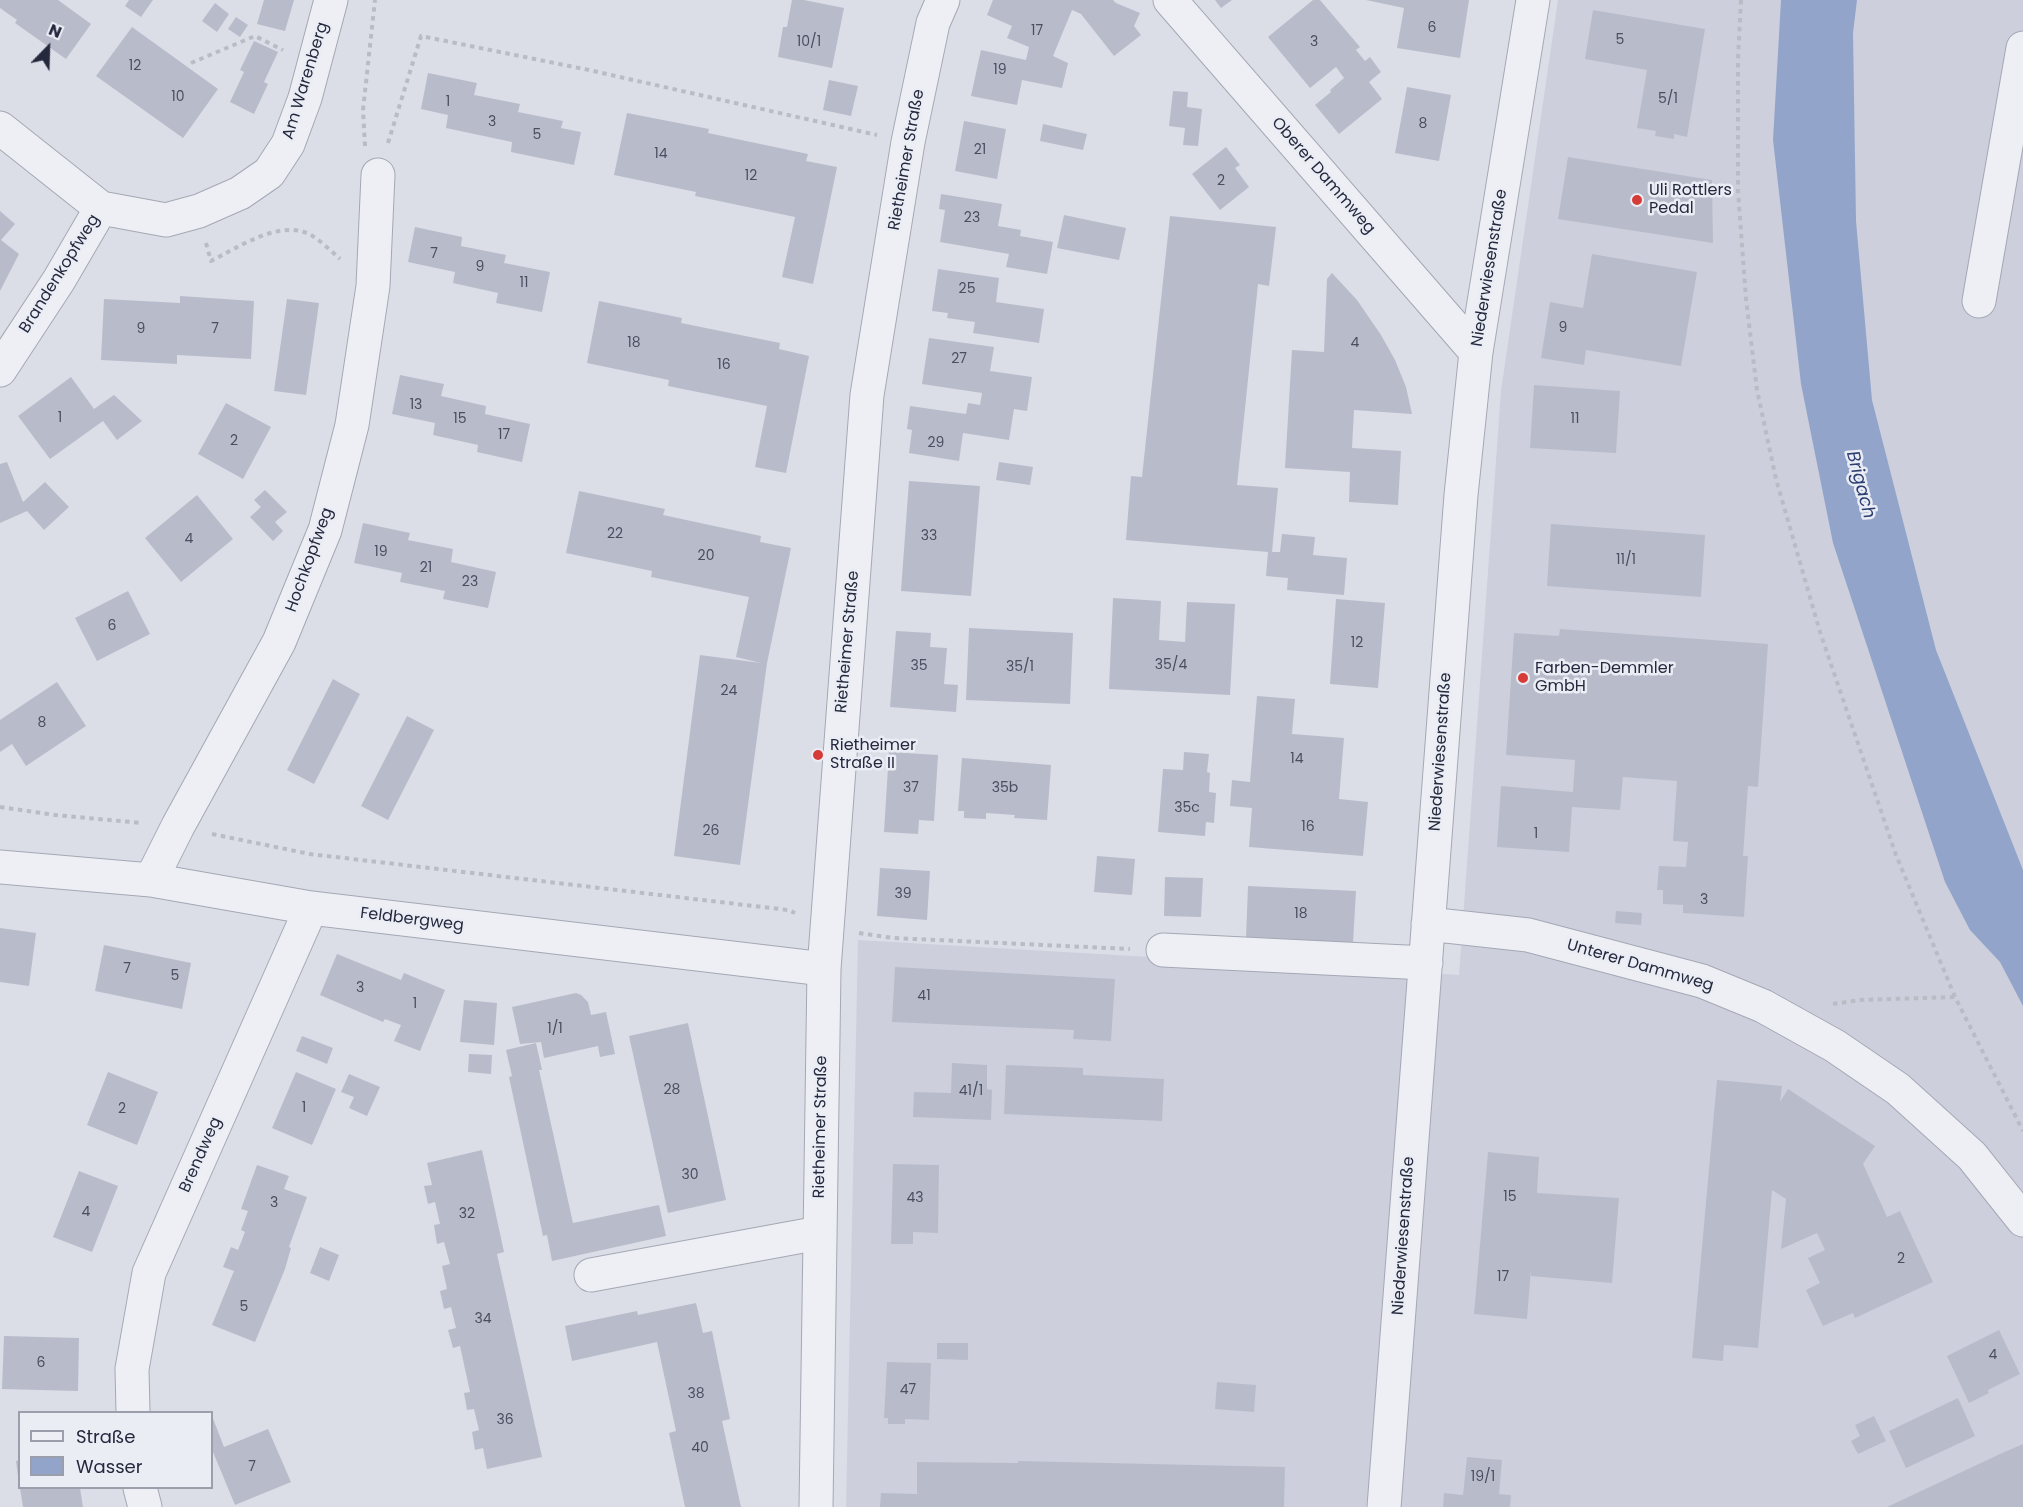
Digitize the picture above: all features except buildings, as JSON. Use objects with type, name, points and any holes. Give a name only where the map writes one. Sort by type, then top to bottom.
[{"type":"street","name":"Am Warenberg","points":[[0,128],[101,208],[166,220],[199,211],[240,193],[269,173],[288,144],[305,98],[331,0]]},
{"type":"street","name":"Rietheimer Straße","points":[[816,1507],[824,969],[867,395],[908,142],[933,23],[943,0]]},
{"type":"street","name":"Oberer Dammweg","points":[[1170,0],[1476,352]]},
{"type":"street","name":"Niederwiesenstraße","points":[[1384,1507],[1461,495],[1476,352],[1533,0]]},
{"type":"street","points":[[1979,301],[2023,48]]},
{"type":"street","name":"Hochkopfweg","points":[[151,880],[279,642],[325,530],[352,424],[373,286],[378,175]]},
{"type":"street","name":"Brandenkopfweg","points":[[0,370],[59,280],[101,208]]},
{"type":"street","name":"Feldbergweg","points":[[0,867],[151,880],[311,908],[824,969]]},
{"type":"street","name":"Brendweg","points":[[133,1411],[132,1370],[149,1274],[311,908]]},
{"type":"street","name":"Unterer Dammweg","points":[[1428,924],[1528,935],[1702,981],[1763,1006],[1835,1046],[1898,1089],[1972,1156],[2023,1220]]},
{"type":"street","points":[[1163,950],[1426,963]]},
{"type":"street","points":[[591,1275],[819,1233]]},
{"type":"street","points":[[140,1489],[145,1507]]},
{"type":"path","points":[[375,0],[363,110],[365,152],[378,175]]},
{"type":"path","points":[[1741,0],[1738,59],[1738,191],[1745,287],[1757,390],[1776,479],[1820,632],[1896,855],[1955,996],[2023,1131]]},
{"type":"path","points":[[191,63],[255,36],[287,52]]},
{"type":"path","points":[[378,175],[421,36],[589,70],[908,142]]},
{"type":"path","points":[[199,211],[211,261],[267,234],[285,230],[310,234],[373,286]]},
{"type":"path","points":[[0,807],[55,815],[178,826],[310,854],[788,910],[827,929],[893,938],[1163,950]]},
{"type":"path","points":[[1804,1029],[1818,1006],[1860,1000],[1955,996]]},
{"type":"shaded area","points":[[1558,0],[2023,0],[2023,1507],[846,1507],[858,940],[1459,975],[1501,391]]},
{"type":"water","name":"Brigach","points":[[1781,0],[1857,0],[1853,33],[1856,221],[1872,400],[1936,650],[2023,870],[2023,1006],[2000,962],[1970,930],[1945,882],[1833,543],[1801,384],[1773,140]]},
{"type":"place","name":"Uli Rottlers Pedal","points":[[1637,200]]},
{"type":"place","name":"Farben-Demmler GmbH","points":[[1523,678]]},
{"type":"place","name":"Rietheimer Straße II","points":[[818,755]]}]
